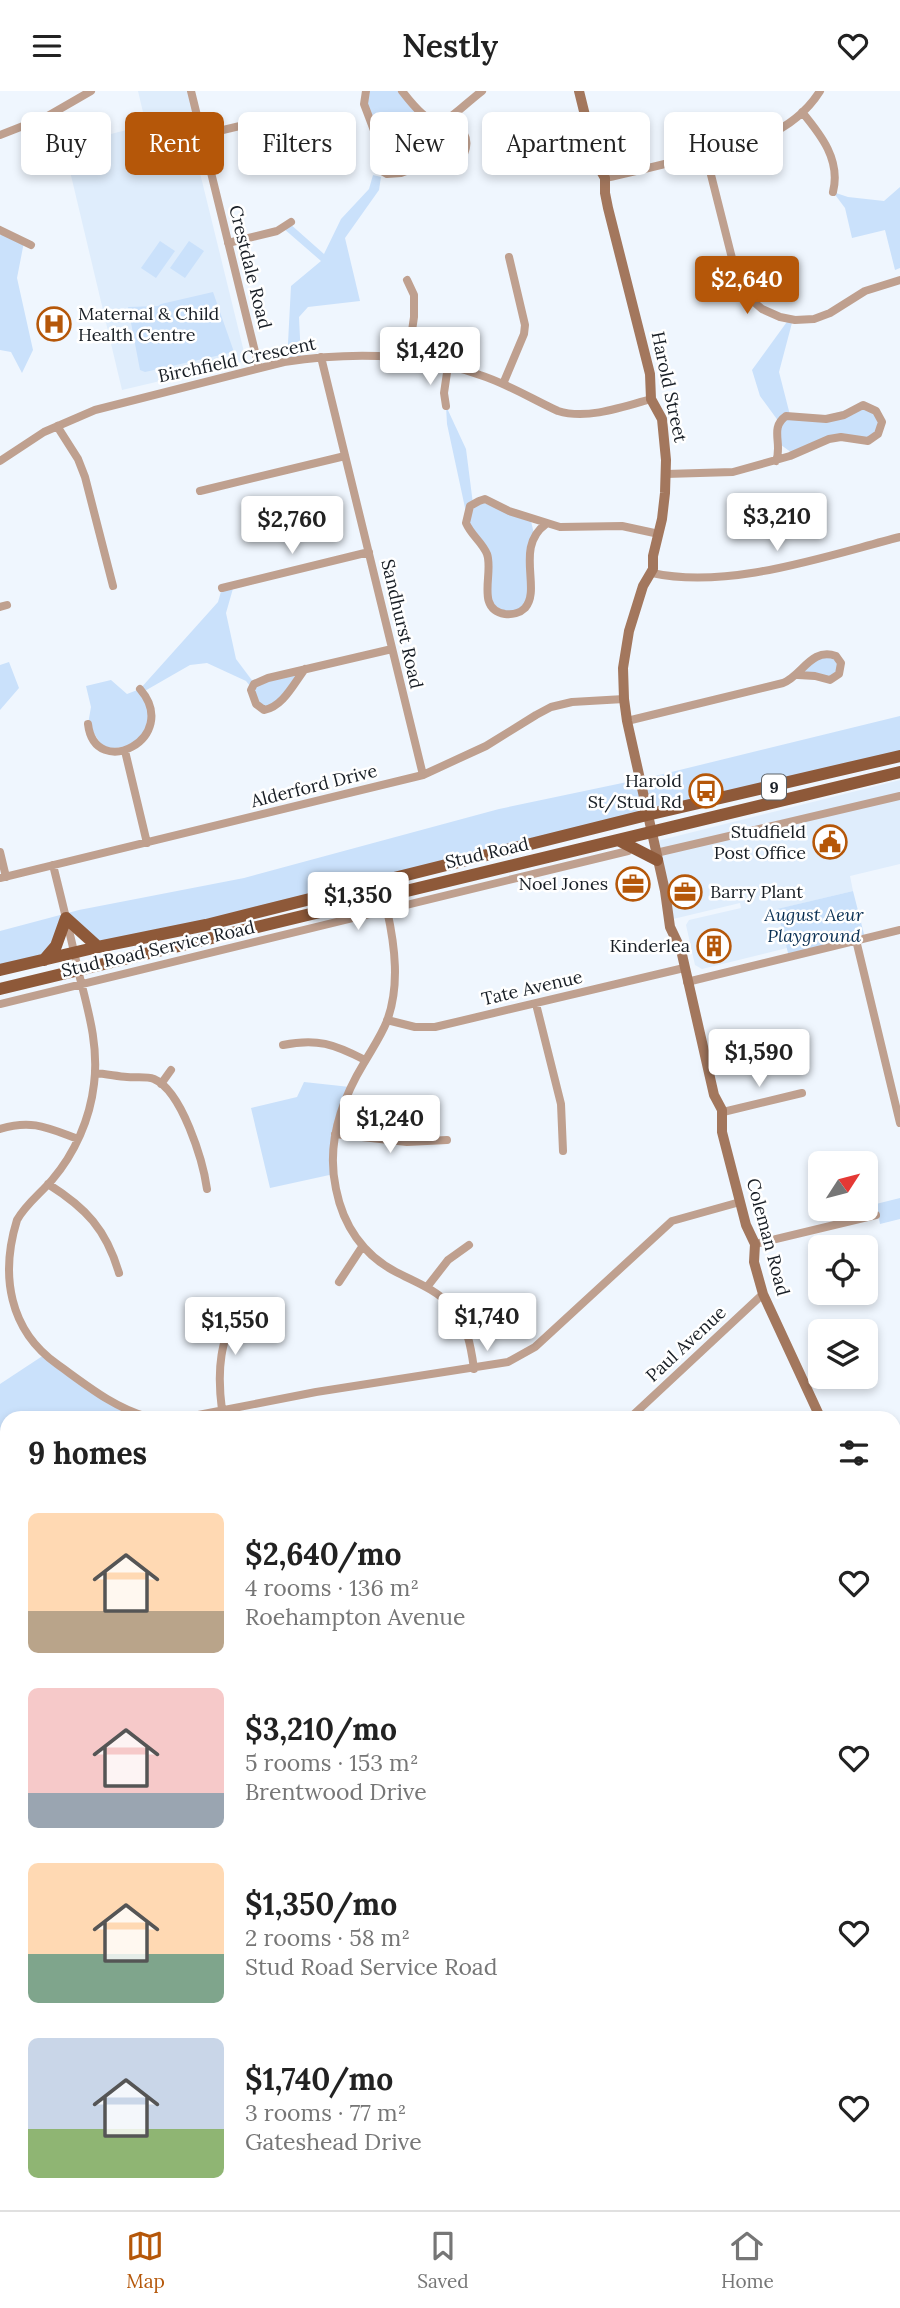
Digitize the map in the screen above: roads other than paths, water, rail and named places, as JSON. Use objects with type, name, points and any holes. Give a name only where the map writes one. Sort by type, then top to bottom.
[{"type":"main road","name":"Stud Road","points":[[0,970],[219,922],[647,815],[900,756]]},
{"type":"main road","name":"Stud Road","points":[[0,989],[900,772]]},
{"type":"main road","points":[[612,841],[657,856]]},
{"type":"main road","points":[[43,960],[56,946],[66,918],[98,947]]},
{"type":"street","points":[[0,135],[40,120],[91,91]]},
{"type":"street","name":"Crestdale Road","points":[[191,91],[196,112]]},
{"type":"street","points":[[366,91],[364,104],[370,120]]},
{"type":"street","points":[[402,91],[419,112]]},
{"type":"street","name":"Harold Street","points":[[579,91],[597,164],[605,178],[608,208],[650,374],[651,399],[662,418],[666,474],[663,508],[652,573],[643,586],[629,631],[624,668],[626,721],[647,815]]},
{"type":"street","points":[[783,128],[802,112],[820,91]]},
{"type":"street","points":[[455,112],[480,92]]},
{"type":"street","points":[[464,112],[467,102]]},
{"type":"street","points":[[802,112],[822,138],[832,158],[835,177],[833,192]]},
{"type":"street","points":[[605,178],[664,165]]},
{"type":"street","name":"Crestdale Road","points":[[212,175],[259,368]]},
{"type":"street","points":[[711,175],[737,278],[747,296],[771,315],[789,319],[814,319],[830,313],[865,291],[900,279]]},
{"type":"street","points":[[228,243],[276,231],[292,222]]},
{"type":"street","points":[[0,230],[31,245]]},
{"type":"street","points":[[503,384],[524,334],[525,325],[509,257]]},
{"type":"street","points":[[407,280],[414,295],[408,358]]},
{"type":"street","name":"Birchfield Crescent","points":[[0,461],[34,437],[108,406],[284,362],[321,357],[373,355],[408,358],[448,366],[503,384],[558,411],[570,414],[587,414],[651,399]]},
{"type":"street","name":"Sandhurst Road","points":[[321,357],[423,775]]},
{"type":"street","points":[[446,406],[444,393],[448,366]]},
{"type":"street","points":[[666,474],[721,474],[776,461],[834,438],[868,441],[876,437],[880,430],[881,418],[876,411],[863,405],[844,415],[826,419],[789,415],[782,418],[777,425],[779,453],[776,461]]},
{"type":"street","points":[[57,426],[85,477],[113,586]]},
{"type":"street","points":[[779,442],[794,455]]},
{"type":"street","points":[[200,491],[345,456]]},
{"type":"street","points":[[528,516],[534,534],[529,567],[529,601],[516,613],[501,613],[488,601],[486,593],[490,574],[489,561],[482,546],[467,527],[467,512],[473,504],[485,499],[509,511],[528,516],[546,524],[571,528],[622,526],[659,534]]},
{"type":"street","points":[[534,534],[546,524]]},
{"type":"street","points":[[652,573],[683,578],[727,576],[772,569],[900,537]]},
{"type":"street","points":[[222,588],[369,552]]},
{"type":"street","points":[[305,670],[274,707],[264,710],[256,704],[250,692],[254,684],[268,678],[392,649]]},
{"type":"street","points":[[626,721],[783,683],[798,675],[808,662],[823,654],[836,656],[841,663],[839,674],[831,680],[798,675]]},
{"type":"street","points":[[88,723],[89,735],[95,744],[104,749],[125,751],[136,746],[144,738],[152,722],[148,701],[140,689]]},
{"type":"street","name":"Alderford Drive","points":[[3,877],[423,775],[486,746],[551,707],[572,702],[624,699]]},
{"type":"street","points":[[125,751],[147,843]]},
{"type":"street","points":[[657,856],[900,796]]},
{"type":"street","name":"Coleman Road","points":[[647,815],[670,927],[681,950],[715,1098],[723,1112],[722,1132],[747,1229],[755,1244],[754,1262],[763,1294],[817,1411]]},
{"type":"street","points":[[609,856],[612,841]]},
{"type":"street","points":[[0,852],[3,877]]},
{"type":"street","name":"Stud Road Service Road","points":[[0,1004],[628,852]]},
{"type":"street","points":[[53,865],[93,1033],[95,1073],[89,1111],[78,1139],[70,1155],[48,1184],[22,1212],[6,1248],[4,1279],[13,1316],[30,1342],[127,1411]]},
{"type":"street","points":[[387,910],[393,934],[394,989],[387,1020],[345,1098],[335,1134],[333,1166],[338,1199],[347,1223],[362,1247],[395,1272],[428,1287],[450,1305],[469,1339],[474,1369]]},
{"type":"street","points":[[687,982],[900,930]]},
{"type":"street","points":[[856,940],[900,1123]]},
{"type":"street","name":"Tate Avenue","points":[[387,1020],[415,1027],[435,1027],[684,968]]},
{"type":"street","points":[[536,1004],[561,1104],[563,1151]]},
{"type":"street","points":[[283,1045],[303,1041],[320,1042],[365,1061]]},
{"type":"street","points":[[161,1084],[171,1070]]},
{"type":"street","points":[[95,1073],[151,1078],[161,1084],[179,1108],[192,1133],[201,1158],[207,1189]]},
{"type":"street","points":[[723,1112],[802,1093]]},
{"type":"street","points":[[0,1129],[34,1124],[78,1139]]},
{"type":"street","points":[[335,1134],[407,1142],[447,1140]]},
{"type":"street","points":[[48,1184],[74,1201],[92,1219],[108,1243],[119,1273]]},
{"type":"street","points":[[217,1411],[316,1392],[508,1362],[536,1347],[672,1221],[740,1202]]},
{"type":"street","points":[[755,1244],[851,1221]]},
{"type":"street","points":[[428,1287],[448,1260],[469,1245]]},
{"type":"street","points":[[339,1283],[362,1247]]},
{"type":"street","name":"Paul Avenue","points":[[637,1411],[763,1294]]},
{"type":"street","points":[[222,1410],[220,1357],[236,1303]]},
{"type":"place","name":"Maternal & Child Health Centre","points":[[54,324]]},
{"type":"place","name":"Harold St/Stud Rd","points":[[706,791]]},
{"type":"place","name":"Studfield Post Office","points":[[830,842]]},
{"type":"place","name":"Noel Jones","points":[[633,884]]},
{"type":"place","name":"Barry Plant","points":[[685,892]]},
{"type":"place","name":"Kinderlea","points":[[714,946]]},
{"type":"park label","name":"August Aeur Playground","points":[[814,926]]}]
